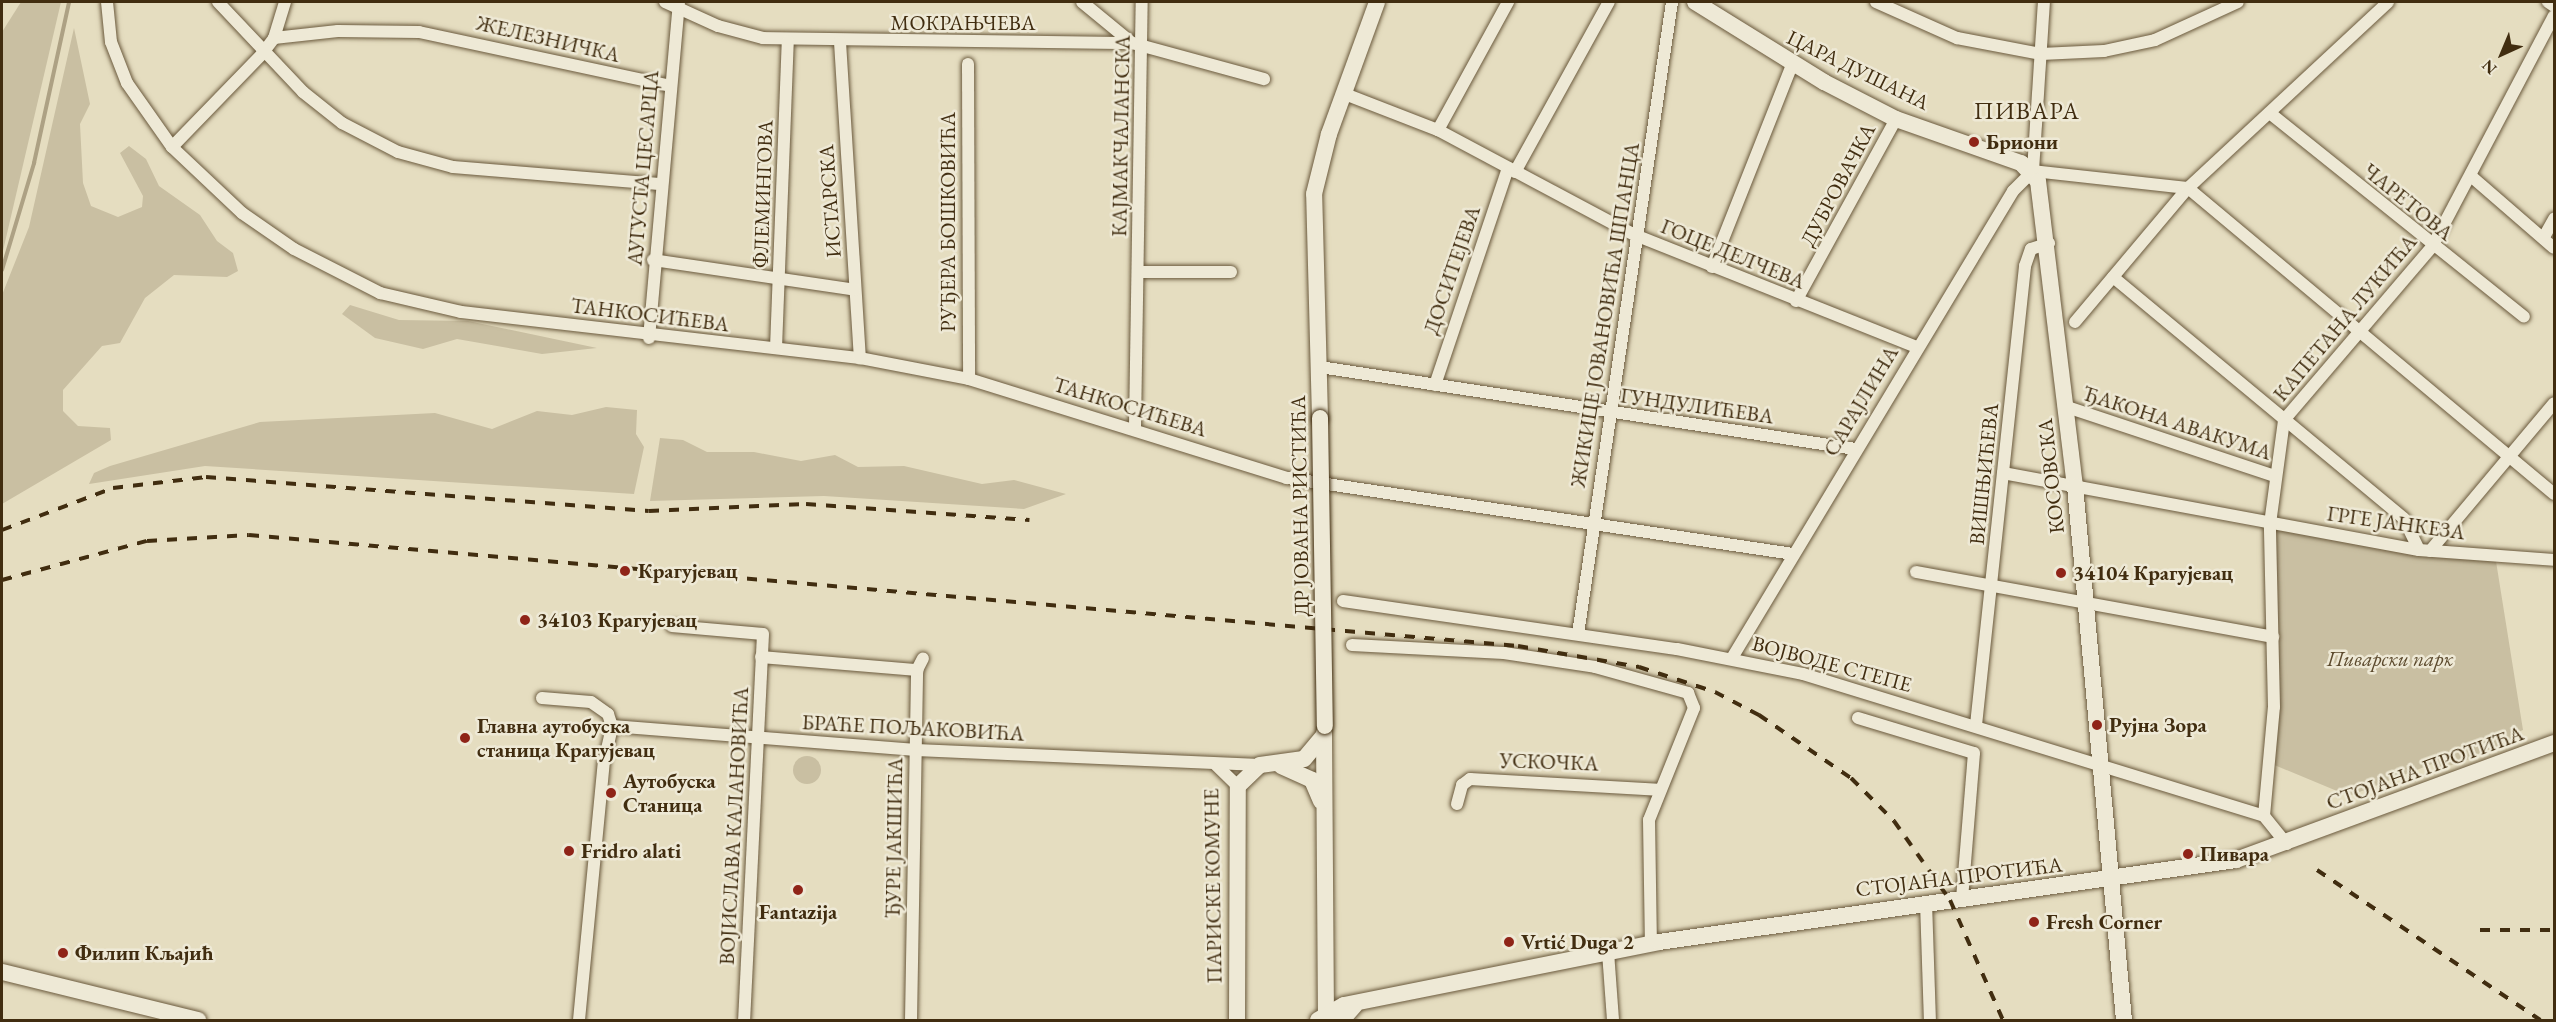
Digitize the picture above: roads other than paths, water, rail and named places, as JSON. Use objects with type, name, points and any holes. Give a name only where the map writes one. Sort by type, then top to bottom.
[{"type":"street","name":"ТАНКОСИЋЕВА","points":[[107,2],[111,42],[127,83],[172,147],[242,213],[356,283],[461,312],[649,338],[776,348],[861,358],[969,379],[1135,427],[1320,485],[1793,554]]},
{"type":"street","points":[[218,2],[262,54],[321,107],[398,152],[453,167],[659,184]]},
{"type":"street","points":[[172,147],[262,54],[274,38],[285,2]]},
{"type":"street","name":"МОКРАЊЧЕВА","points":[[665,2],[679,4],[742,33],[788,41],[1137,44],[1264,79]]},
{"type":"street","points":[[1082,2],[1137,44]]},
{"type":"street","name":"КАЈМАКЧАЛАНСКА","points":[[1135,427],[1138,272],[1137,44],[1142,2]]},
{"type":"street","name":"ДР ЈОВАНА РИСТИЋА","points":[[1324,1018],[1320,367],[1314,194],[1377,2]]},
{"type":"street","points":[[1438,130],[1508,2]]},
{"type":"street","name":"ДОСИТЕЈЕВА","points":[[1434,385],[1512,170],[1610,2]]},
{"type":"street","name":"ЖИКИЦЕ ЈОВАНОВИЋА ШПАНЦА","points":[[1578,634],[1608,413],[1672,2]]},
{"type":"street","name":"ЦАРА ДУШАНА","points":[[1695,2],[1792,65],[1896,119],[2034,171],[2188,188]]},
{"type":"street","points":[[1876,2],[1956,38],[2041,54],[2104,51],[2155,40],[2238,2]]},
{"type":"street","name":"КОСОВСКА","points":[[2044,2],[2034,171],[2049,243],[2067,407],[2113,881],[2124,1020]]},
{"type":"street","points":[[2075,322],[2188,188],[2271,114],[2388,2]]},
{"type":"street","points":[[2548,2],[2554,6]]},
{"type":"street","name":"АУГУСТА ЦЕСАРЦА","points":[[649,338],[659,184],[679,4]]},
{"type":"street","name":"КАПЕТАНА ЛУКИЋА","points":[[2264,816],[2274,707],[2270,524],[2274,476],[2284,420],[2432,247],[2472,177],[2554,16]]},
{"type":"street","name":"ЖЕЛЕЗНИЧКА","points":[[274,38],[338,31],[419,32],[670,86]]},
{"type":"street","name":"ФЛЕМИНГОВА","points":[[776,348],[788,41]]},
{"type":"street","name":"ИСТАРСКА","points":[[840,42],[861,358]]},
{"type":"street","name":"РУЂЕРА БОШКОВИЋА","points":[[968,64],[969,379]]},
{"type":"street","points":[[1712,267],[1792,65]]},
{"type":"street","name":"ГОЦЕ ДЕЛЧЕВА","points":[[1346,94],[1438,130],[1635,235],[1916,347]]},
{"type":"street","name":"ЧАРЕТОВА","points":[[2271,114],[2432,247],[2524,317]]},
{"type":"street","name":"ДУБРОВАЧКА","points":[[1796,301],[1896,119]]},
{"type":"street","name":"САРАЈЛИНА","points":[[1732,658],[1916,347],[2013,191],[2034,171]]},
{"type":"street","points":[[2472,177],[2554,248]]},
{"type":"street","points":[[2188,188],[2554,494]]},
{"type":"street","points":[[2544,237],[2554,219]]},
{"type":"street","name":"ВИШЊИЋЕВА","points":[[1976,725],[2027,254],[2049,243]]},
{"type":"street","points":[[653,260],[855,290]]},
{"type":"street","points":[[1138,272],[1231,272]]},
{"type":"street","points":[[2113,277],[2404,519],[2424,551],[2509,457],[2554,403]]},
{"type":"street","name":"ГУНДУЛИЋЕВА","points":[[1320,367],[1608,413],[1855,449]]},
{"type":"street","name":"ЂАКОНА АВАКУМА","points":[[2067,407],[2274,476]]},
{"type":"street","name":"ГРГЕ ЈАНКЕЗА","points":[[2003,473],[2424,551],[2554,560]]},
{"type":"street","points":[[1916,572],[2085,605],[2273,637]]},
{"type":"street","name":"ВОЈВОДЕ СТЕПЕ","points":[[1343,602],[1578,634],[1732,658],[1976,725],[2264,816]]},
{"type":"street","name":"ВОЈИСЛАВА КАЛАНОВИЋА","points":[[672,626],[763,634],[744,1020]]},
{"type":"street","points":[[1352,645],[1504,652],[1595,668],[1680,690],[1691,697],[1694,708],[1658,790],[1648,820],[1651,943]]},
{"type":"street","points":[[761,657],[917,670]]},
{"type":"street","name":"ЂУРЕ ЈАКШИЋА","points":[[911,1020],[917,670],[923,658]]},
{"type":"street","points":[[542,698],[591,702],[608,714],[612,726],[604,762],[579,1020]]},
{"type":"street","points":[[1858,718],[1974,753],[1962,899]]},
{"type":"street","name":"БРАЋЕ ПОЉАКОВИЋА","points":[[612,726],[916,750],[1260,765]]},
{"type":"street","points":[[1238,786],[1260,765],[1280,766],[1310,755],[1324,730]]},
{"type":"street","name":"СТОЈАНА ПРОТИЋА","points":[[1324,1018],[1355,1005],[1651,943],[1926,902],[2113,881],[2236,860],[2287,844],[2554,743]]},
{"type":"street","name":"ПАРИСКЕ КОМУНЕ","points":[[1212,763],[1229,773],[1238,786],[1237,1020]]},
{"type":"street","points":[[1280,766],[1315,783],[1324,813]]},
{"type":"street","name":"УСКОЧКА","points":[[1457,804],[1462,785],[1470,779],[1658,790]]},
{"type":"street","points":[[2264,816],[2287,844]]},
{"type":"street","points":[[1926,902],[1930,1020]]},
{"type":"street","points":[[1608,952],[1613,1020]]},
{"type":"street","points":[[2,972],[198,1020]]},
{"type":"street","points":[[1342,1020],[1355,1005]]},
{"type":"waterway","points":[[2,270],[34,163],[69,2]]},
{"type":"railway","points":[[2,530],[113,488],[206,477],[649,511],[806,504],[1029,520]]},
{"type":"railway","points":[[2,580],[147,541],[249,535],[1518,646],[1639,667],[1715,692],[1759,715],[1851,778],[1894,821],[1950,900],[2003,1020]]},
{"type":"railway","points":[[2317,870],[2540,1020]]},
{"type":"railway","points":[[2480,930],[2554,930]]},
{"type":"place","name":"Бриони","points":[[1974,142]]},
{"type":"place","name":"Крагујевац","points":[[625,571]]},
{"type":"place","name":"34104 Крагујевац","points":[[2061,573]]},
{"type":"place","name":"34103 Крагујевац","points":[[525,620]]},
{"type":"place","name":"Рујна Зора","points":[[2097,725]]},
{"type":"place","name":"Главна аутобуска станица Крагујевац","points":[[465,738]]},
{"type":"place","name":"Аутобуска Станица","points":[[611,793]]},
{"type":"place","name":"Fridro alati","points":[[569,851]]},
{"type":"place","name":"Пивара","points":[[2188,854]]},
{"type":"place","name":"Fantazija","points":[[798,890]]},
{"type":"place","name":"Fresh Corner","points":[[2034,922]]},
{"type":"place","name":"Vrtić Duga 2","points":[[1509,942]]},
{"type":"place","name":"Филип Кљајић","points":[[63,953]]},
{"type":"district","name":"ПИВАРА","points":[[2027,111]]},
{"type":"park label","name":"Пиварски парк","points":[[2390,659]]}]
